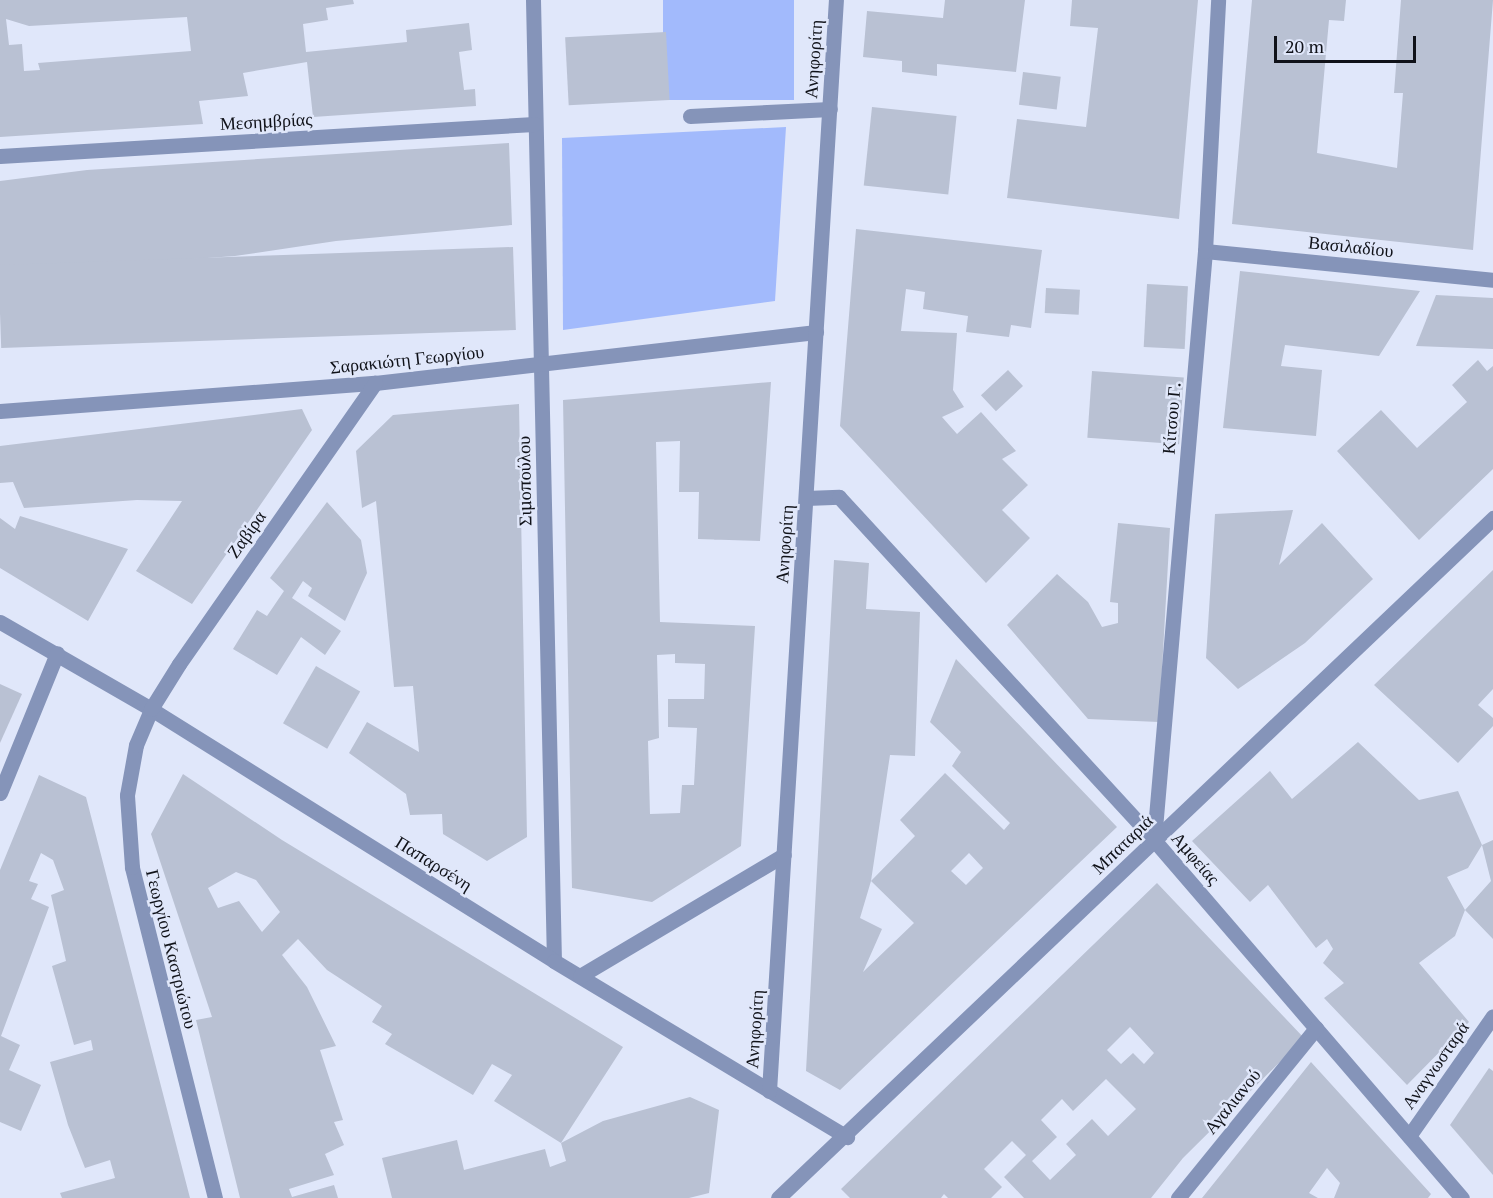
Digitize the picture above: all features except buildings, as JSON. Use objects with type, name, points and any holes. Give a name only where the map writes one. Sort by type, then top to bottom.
[{"type":"street","name":"Σιμοπούλου","points":[[533,0],[554,961]]},
{"type":"street","name":"Ανηφορίτη","points":[[769,1091],[836,0]]},
{"type":"street","name":"Κίτσου Γ.","points":[[1154,840],[1205,251],[1218,0]]},
{"type":"street","points":[[690,116],[830,109]]},
{"type":"street","name":"Μεσημβρίας","points":[[0,156],[534,124]]},
{"type":"street","name":"Βασιλαδίου","points":[[1205,251],[1493,280]]},
{"type":"street","name":"Σαρακιώτη Γεωργίου","points":[[0,411],[375,383],[816,332]]},
{"type":"street","name":"Ζαβίρα","points":[[151,709],[375,383]]},
{"type":"street","name":"Αμφείας","points":[[806,498],[839,497],[1154,840],[1457,1196]]},
{"type":"street","name":"Μπαταριά","points":[[778,1198],[847,1137],[1154,840],[1493,518]]},
{"type":"street","name":"Παπαρσένη","points":[[0,622],[151,709],[554,961],[847,1137]]},
{"type":"street","points":[[0,793],[57,653]]},
{"type":"street","name":"Γεωργίου Καστριώτου","points":[[151,709],[136,745],[128,795],[132,867],[215,1198]]},
{"type":"street","points":[[580,976],[784,855]]},
{"type":"street","name":"Αναγνωσταρά","points":[[1408,1136],[1493,1016]]},
{"type":"street","name":"Αγαλιανού","points":[[1178,1198],[1316,1028]]},
{"type":"shaded area","points":[[663,0],[794,0],[794,100],[663,100]]},
{"type":"shaded area","points":[[786,127],[775,301],[563,330],[562,138]]}]
